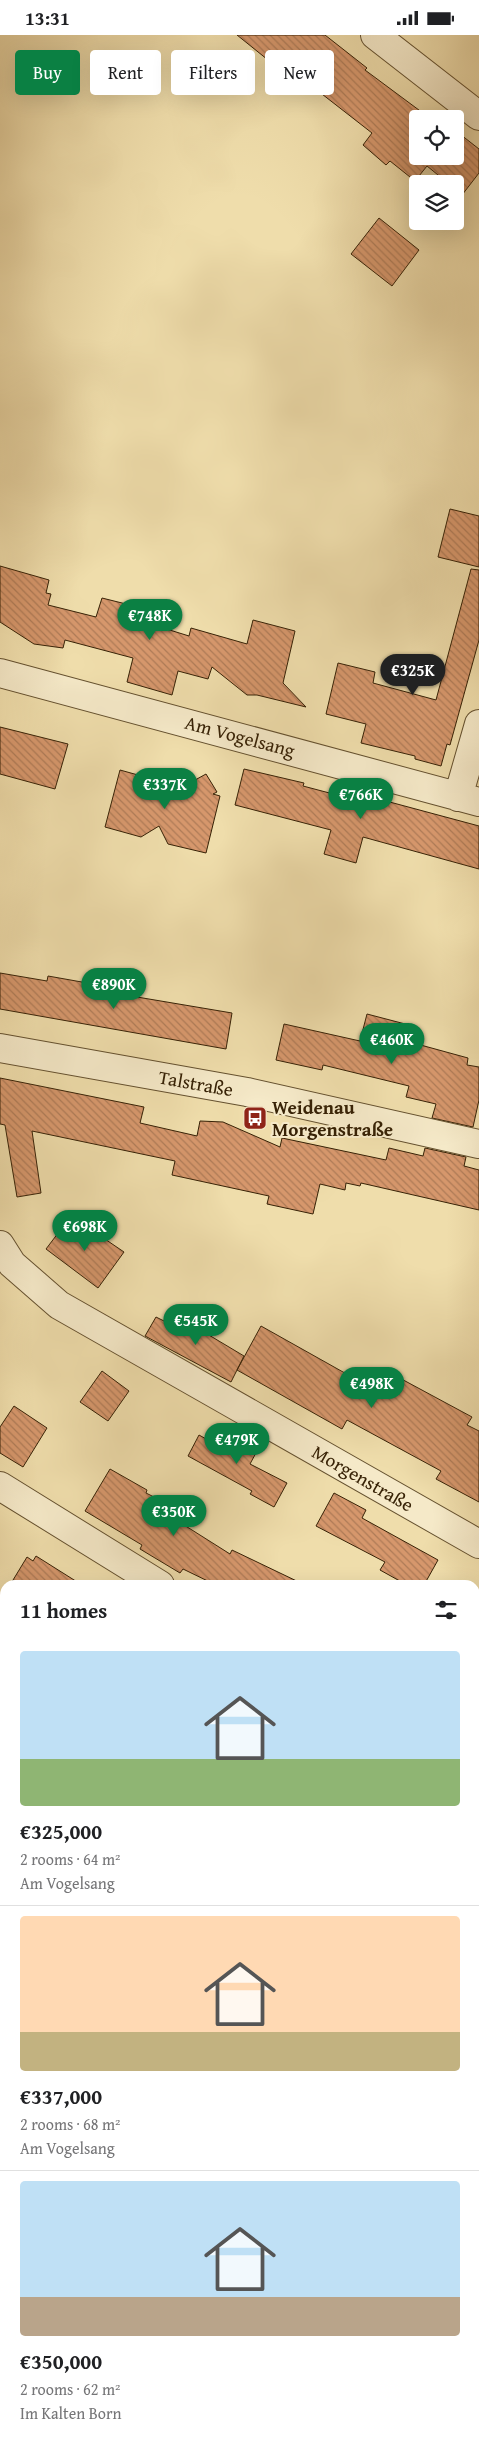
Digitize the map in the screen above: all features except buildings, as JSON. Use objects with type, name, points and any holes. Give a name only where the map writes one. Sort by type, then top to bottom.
[{"type":"street","points":[[375,35],[479,116]]},
{"type":"street","name":"Am Vogelsang","points":[[0,673],[469,799]]},
{"type":"street","points":[[469,799],[479,724]]},
{"type":"street","name":"Talstraße","points":[[0,1048],[247,1092],[479,1144]]},
{"type":"street","name":"Morgenstraße","points":[[0,1245],[12,1264],[59,1305],[479,1544]]},
{"type":"street","points":[[0,1486],[152,1580]]},
{"type":"place","name":"Weidenau Morgenstraße","points":[[255,1118]]}]
